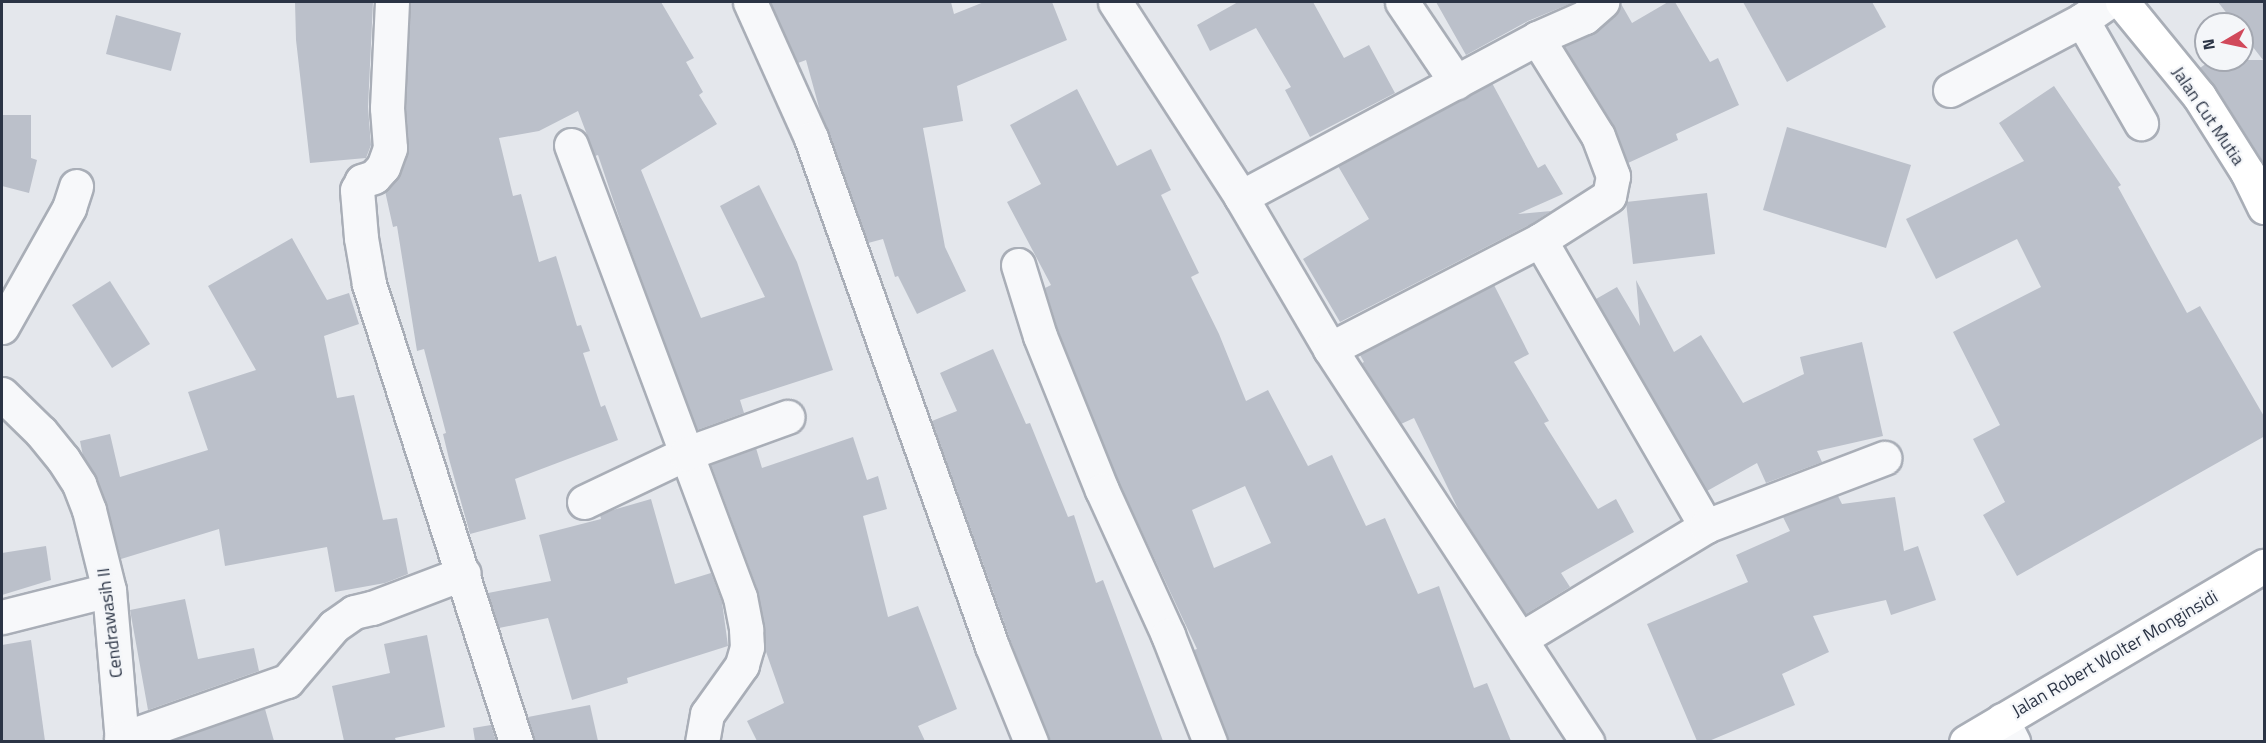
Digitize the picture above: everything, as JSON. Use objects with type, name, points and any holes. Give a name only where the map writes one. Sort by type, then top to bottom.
[{"type":"main road","name":"Jalan Cut Mutia","points":[[2122,2],[2199,96],[2247,172],[2265,207]]},
{"type":"main road","name":"Jalan Robert Wolter Monginsidi","points":[[1966,741],[2008,731],[2265,566]]},
{"type":"street","points":[[392,2],[387,108],[390,148],[383,167],[374,177],[363,181],[357,190],[369,284],[464,573],[516,741]]},
{"type":"street","points":[[750,2],[811,138],[992,646],[1031,741]]},
{"type":"street","points":[[1115,2],[1241,197],[1330,349],[1522,638],[1587,741]]},
{"type":"street","points":[[1402,2],[1455,82]]},
{"type":"street","points":[[1241,197],[1537,38],[1586,17],[1602,2]]},
{"type":"street","points":[[1950,90],[2082,20],[2108,2]]},
{"type":"street","points":[[2082,20],[2141,123]]},
{"type":"street","points":[[1330,349],[1540,240],[1609,196],[1613,176],[1598,136],[1537,38]]},
{"type":"street","points":[[571,145],[740,597],[747,647],[742,665],[707,714],[702,741]]},
{"type":"street","points":[[2,327],[69,208],[76,186]]},
{"type":"street","points":[[1540,240],[1706,526]]},
{"type":"street","points":[[1018,265],[1040,336],[1102,490],[1168,634],[1210,741]]},
{"type":"street","name":"Cendrawasih II","points":[[2,394],[41,432],[79,484],[89,510],[109,590],[122,740]]},
{"type":"street","points":[[584,502],[685,454],[787,417]]},
{"type":"street","points":[[1522,638],[1706,526],[1884,458]]},
{"type":"street","points":[[122,740],[287,681],[334,626],[354,612],[372,608],[464,573]]},
{"type":"street","points":[[2,617],[109,590]]},
{"type":"building","points":[[295,2],[373,2],[368,107],[371,145],[366,158],[310,163],[296,40]]},
{"type":"building","points":[[411,2],[661,2],[694,58],[686,62],[703,92],[699,95],[717,124],[641,170],[701,318],[765,297],[720,206],[759,185],[797,262],[833,370],[740,400],[744,413],[697,430],[598,155],[595,156],[578,111],[539,131],[499,138],[513,196],[521,194],[539,262],[556,256],[577,326],[581,325],[590,351],[583,353],[601,407],[605,405],[618,440],[515,479],[526,519],[470,534],[449,459],[443,434],[446,433],[424,349],[417,351],[397,226],[393,227],[385,191],[400,174],[409,147],[406,108]]},
{"type":"building","points":[[770,2],[951,2],[954,14],[984,2],[1052,2],[1067,40],[957,86],[963,121],[923,128],[945,247],[966,291],[917,314],[898,276],[895,277],[883,239],[868,243],[820,111],[806,60],[798,63]]},
{"type":"building","points":[[1238,2],[1313,2],[1344,58],[1369,45],[1395,93],[1310,137],[1285,90],[1291,87],[1256,28],[1210,51],[1197,25]]},
{"type":"building","points":[[1436,2],[1574,2],[1528,21],[1466,55]]},
{"type":"building","points":[[1620,2],[1632,23],[1668,2],[1675,2],[1710,62],[1718,58],[1739,105],[1676,134],[1678,140],[1628,163],[1614,126],[1564,46],[1597,31],[1615,16]]},
{"type":"building","points":[[1743,2],[1872,2],[1886,27],[1787,82]]},
{"type":"building","points":[[2218,2],[2265,2],[2265,165],[2215,86],[2203,72],[2254,72],[2254,60],[2263,60],[2254,48],[2254,12],[2226,12]]},
{"type":"building","points":[[116,15],[181,33],[171,71],[106,54]]},
{"type":"building","points":[[1492,83],[1538,168],[1545,164],[1563,194],[1518,214],[1551,211],[1531,224],[1340,322],[1303,259],[1369,219],[1338,166]]},
{"type":"building","points":[[2054,86],[2121,185],[2118,187],[2187,313],[2200,306],[2265,418],[2265,436],[2017,576],[1983,515],[2005,502],[1973,439],[2000,425],[1953,332],[2041,287],[2017,239],[1936,279],[1906,219],[2024,161],[1999,123]]},
{"type":"building","points":[[1077,89],[1117,166],[1151,149],[1171,190],[1161,195],[1199,273],[1191,277],[1219,334],[1246,401],[1268,390],[1308,466],[1332,455],[1366,526],[1385,518],[1418,594],[1439,586],[1474,688],[1487,683],[1511,741],[1228,741],[1194,650],[1197,649],[1119,483],[1058,330],[1045,288],[1051,285],[1007,202],[1041,184],[1010,125]],"holes":[[[1245,486],[1271,543],[1214,568],[1192,510]]]},
{"type":"building","points":[[2,115],[31,115],[31,158],[37,160],[29,193],[2,186]]},
{"type":"building","points":[[1787,127],[1911,165],[1886,248],[1763,210]]},
{"type":"building","points":[[1707,193],[1715,254],[1633,264],[1626,202]]},
{"type":"building","points":[[292,238],[327,300],[349,293],[359,324],[324,336],[337,398],[354,395],[383,520],[397,518],[408,574],[385,583],[335,592],[327,547],[225,566],[219,529],[121,559],[106,503],[96,477],[83,456],[80,441],[110,434],[120,477],[208,450],[188,392],[256,370],[208,286]]},
{"type":"building","points":[[1636,280],[1674,352],[1701,335],[1743,403],[1804,374],[1800,357],[1862,342],[1883,436],[1817,451],[1822,462],[1766,483],[1757,463],[1707,491],[1596,299],[1617,287],[1640,326]]},
{"type":"building","points":[[110,281],[150,344],[112,368],[72,305]]},
{"type":"building","points":[[1494,285],[1529,354],[1514,362],[1549,421],[1544,423],[1598,509],[1616,499],[1634,532],[1561,573],[1570,587],[1526,614],[1460,513],[1414,418],[1401,424],[1362,363],[1364,362],[1360,355]]},
{"type":"building","points":[[993,349],[1026,424],[1030,423],[1068,517],[1074,515],[1096,583],[1103,580],[1163,741],[1049,741],[932,421],[957,411],[940,373]]},
{"type":"building","points":[[853,437],[867,480],[878,476],[887,509],[863,516],[888,617],[918,606],[957,709],[918,726],[925,741],[757,741],[747,721],[784,703],[765,649],[758,591],[711,465],[756,448],[762,468]]},
{"type":"building","points":[[1838,496],[1842,504],[1895,497],[1904,551],[1918,546],[1936,600],[1891,615],[1886,600],[1813,616],[1829,652],[1782,674],[1795,705],[1709,741],[1697,741],[1647,624],[1748,582],[1736,555],[1790,531],[1783,517]]},
{"type":"building","points":[[651,499],[675,584],[711,573],[722,602],[728,646],[627,678],[628,683],[572,700],[548,618],[499,628],[488,593],[551,581],[539,535],[601,519],[600,515],[606,512]]},
{"type":"building","points":[[46,546],[51,580],[2,595],[2,553]]},
{"type":"building","points":[[185,599],[198,659],[254,648],[259,671],[148,710],[130,610]]},
{"type":"building","points":[[427,635],[445,727],[395,738],[396,741],[344,741],[332,686],[390,673],[384,644]]},
{"type":"building","points":[[31,640],[45,741],[2,741],[2,645]]},
{"type":"building","points":[[590,705],[598,741],[534,741],[528,717]]},
{"type":"building","points":[[265,709],[274,741],[171,741]]},
{"type":"building","points":[[491,725],[496,741],[475,741],[473,728]]}]
